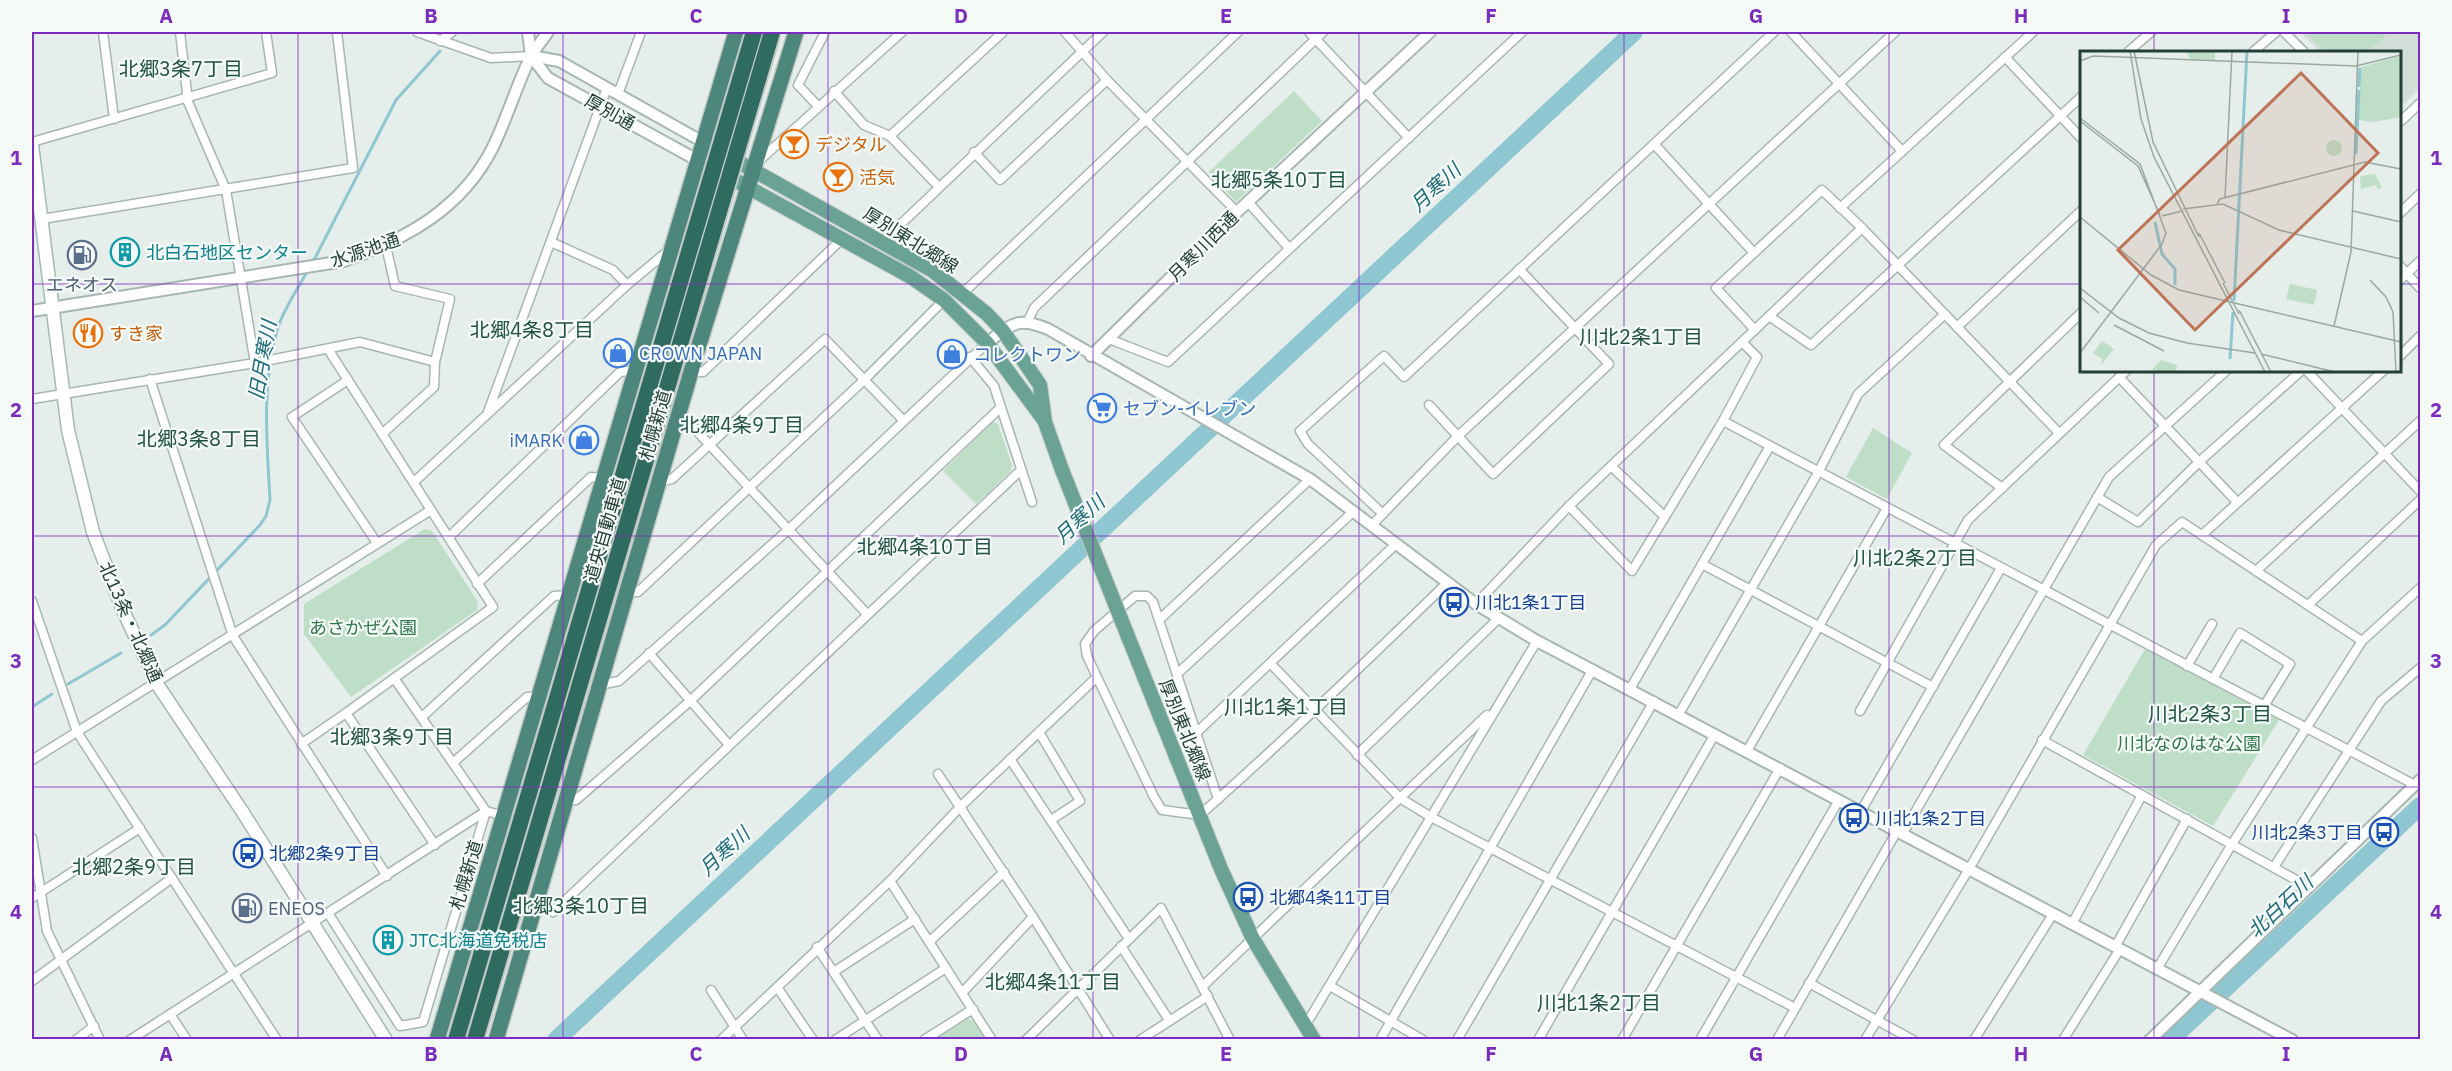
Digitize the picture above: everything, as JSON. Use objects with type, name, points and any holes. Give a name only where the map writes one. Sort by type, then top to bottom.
[{"type":"highway","name":"札幌新道","points":[[437,1040],[736,32]]},
{"type":"highway","name":"道央自動車道","points":[[456,1040],[754,32]]},
{"type":"highway","name":"道央自動車道","points":[[475,1040],[772,32]]},
{"type":"highway","name":"札幌新道","points":[[496,1040],[691,371],[750,187],[796,32]]},
{"type":"main road","name":"厚別東北郷線","points":[[703,142],[933,271],[1003,331],[1040,385],[1045,422],[1062,470],[1200,815],[1253,939],[1314,1040]]},
{"type":"main road","name":"北13条・北郷通","points":[[32,143],[62,394],[93,532],[122,608],[157,684],[248,820],[382,1038]]},
{"type":"main road","name":"厚別東北郷線","points":[[697,160],[842,239],[944,300],[987,343],[1045,422]]},
{"type":"street","points":[[103,32],[114,119]]},
{"type":"street","points":[[180,32],[187,96],[226,190],[255,363]]},
{"type":"street","points":[[32,143],[272,73],[266,32]]},
{"type":"street","points":[[42,219],[353,168],[337,32]]},
{"type":"street","points":[[417,32],[491,58],[531,56]]},
{"type":"street","points":[[440,41],[452,32]]},
{"type":"street","points":[[528,32],[531,56]]},
{"type":"street","points":[[531,56],[548,32]]},
{"type":"street","points":[[618,94],[641,32]]},
{"type":"street","points":[[818,106],[798,85],[825,32]]},
{"type":"street","points":[[754,169],[767,152],[902,32]]},
{"type":"street","points":[[890,136],[1003,32]]},
{"type":"street","points":[[1065,32],[1107,80],[1237,212]]},
{"type":"street","points":[[882,242],[938,186],[1103,32]]},
{"type":"street","points":[[962,294],[1238,32]]},
{"type":"street","points":[[1309,32],[1409,138]]},
{"type":"street","points":[[599,685],[619,681],[788,530],[970,357],[1003,331],[1028,321],[1034,308],[1323,32]]},
{"type":"street","name":"月寒川西通","points":[[1091,356],[1237,212],[1430,32]]},
{"type":"street","points":[[1109,339],[1168,362],[1522,32]]},
{"type":"street","points":[[1383,514],[1308,444],[1300,430],[1384,356],[1404,377],[1774,32]]},
{"type":"street","points":[[1791,32],[1902,152]]},
{"type":"street","points":[[1372,525],[1458,436],[1895,32]]},
{"type":"street","points":[[1840,208],[2033,32]]},
{"type":"street","points":[[2129,51],[2151,32]]},
{"type":"street","points":[[2254,51],[2276,32]]},
{"type":"street","points":[[2284,32],[2303,51]]},
{"type":"street","name":"厚別通","points":[[531,56],[559,61],[703,142]]},
{"type":"street","name":"厚別通","points":[[531,56],[548,78],[697,160]]},
{"type":"street","name":"水源池通","points":[[32,311],[344,261],[386,246],[415,230],[443,210],[473,178],[492,148],[531,56]]},
{"type":"street","points":[[2005,57],[2080,137]]},
{"type":"street","points":[[974,152],[1000,180],[1107,80]]},
{"type":"street","points":[[487,415],[607,88]]},
{"type":"street","points":[[834,92],[864,125],[890,136],[938,186]]},
{"type":"street","points":[[1769,316],[1811,345],[1899,267],[2080,98]]},
{"type":"street","points":[[2401,121],[2421,103]]},
{"type":"street","points":[[1653,144],[1754,253]]},
{"type":"street","points":[[1755,330],[1716,288],[1822,190],[1862,228],[2059,433]]},
{"type":"street","points":[[2401,212],[2421,194]]},
{"type":"street","points":[[1248,202],[1289,248]]},
{"type":"street","points":[[1957,327],[2080,212]]},
{"type":"street","points":[[1476,604],[1569,506],[1862,228]]},
{"type":"street","points":[[691,371],[703,372],[842,239]]},
{"type":"street","points":[[551,242],[613,270],[627,285]]},
{"type":"street","points":[[382,434],[434,387],[435,362],[450,299],[395,286],[386,246]]},
{"type":"street","points":[[414,482],[627,285],[672,248]]},
{"type":"street","points":[[2421,261],[2403,277],[2421,288]]},
{"type":"street","points":[[1429,405],[1493,474],[1609,364],[1519,269]]},
{"type":"street","points":[[627,591],[638,592],[750,489],[944,300]]},
{"type":"street","points":[[1679,714],[1819,471],[1858,394],[1945,314]]},
{"type":"street","points":[[2002,488],[1944,445],[2080,314]]},
{"type":"street","points":[[1028,321],[1048,329],[1091,356],[1310,479],[1476,604],[1537,641],[1679,714],[2292,1040]]},
{"type":"street","points":[[2401,355],[2421,336]]},
{"type":"street","points":[[659,482],[672,479],[825,339],[903,420]]},
{"type":"street","points":[[32,399],[255,363],[360,342],[435,362]]},
{"type":"street","points":[[1569,506],[1632,570],[1724,421],[1757,357],[1742,342]]},
{"type":"street","points":[[301,744],[493,607],[328,349]]},
{"type":"street","points":[[970,357],[994,386],[1032,502]]},
{"type":"street","points":[[449,537],[620,372],[635,370]]},
{"type":"street","points":[[1860,711],[1968,520],[2125,372]]},
{"type":"street","points":[[1777,1040],[2044,591],[2109,477],[2225,372]]},
{"type":"street","points":[[2097,497],[2138,522],[2199,462],[2302,372]]},
{"type":"street","points":[[2306,372],[2421,490]]},
{"type":"street","points":[[2202,535],[2382,372]]},
{"type":"street","points":[[2119,377],[2237,502]]},
{"type":"street","points":[[150,379],[233,636],[387,876]]},
{"type":"street","points":[[348,380],[292,417],[377,543]]},
{"type":"street","points":[[565,801],[576,800],[689,702],[1000,408]]},
{"type":"street","points":[[1724,421],[2307,730],[2418,782],[2204,993],[2150,1040]]},
{"type":"street","points":[[2256,571],[2421,421]]},
{"type":"street","points":[[694,428],[867,614]]},
{"type":"street","points":[[1630,689],[1770,446]]},
{"type":"street","points":[[1611,466],[1664,516]]},
{"type":"street","points":[[553,912],[1021,470]]},
{"type":"street","points":[[477,584],[591,477],[604,478]]},
{"type":"street","points":[[1160,619],[1310,479]]},
{"type":"street","points":[[2308,605],[2421,501]]},
{"type":"street","points":[[1747,751],[1887,508]]},
{"type":"street","points":[[32,760],[157,684],[432,510]]},
{"type":"street","points":[[1177,674],[1354,511]]},
{"type":"street","points":[[1865,1040],[1969,869],[2156,545],[2182,522],[2362,641]]},
{"type":"street","points":[[1195,734],[1396,544]]},
{"type":"street","points":[[1702,564],[1818,628],[1933,687]]},
{"type":"street","points":[[1861,811],[2001,568]]},
{"type":"street","points":[[1218,799],[1153,602],[1140,594],[1135,596],[1094,631],[1085,644],[1087,656],[1162,810],[1200,815],[1218,799],[1314,711],[1447,583]]},
{"type":"street","points":[[2157,969],[2232,844],[2362,641],[2421,588]]},
{"type":"street","points":[[422,717],[554,596],[569,595]]},
{"type":"street","points":[[32,601],[77,732],[277,1040]]},
{"type":"street","points":[[1357,755],[1499,618]]},
{"type":"street","points":[[2187,666],[2212,624]]},
{"type":"street","points":[[2213,679],[2240,633],[2289,664],[2264,706]]},
{"type":"street","points":[[1305,1026],[1537,641]]},
{"type":"street","points":[[649,653],[689,702],[729,745]]},
{"type":"street","points":[[1270,664],[1400,798],[1431,817],[1795,1008]]},
{"type":"street","points":[[2274,867],[2381,701],[2421,668]]},
{"type":"street","points":[[1380,1040],[1593,669]]},
{"type":"street","points":[[720,1040],[890,881],[961,806],[1097,677]]},
{"type":"street","points":[[394,678],[486,811],[504,816]]},
{"type":"street","points":[[454,762],[527,697],[540,696]]},
{"type":"street","points":[[1457,1040],[1654,701]]},
{"type":"street","points":[[1203,986],[1494,709]]},
{"type":"street","points":[[346,713],[435,845]]},
{"type":"street","points":[[1039,732],[1080,801],[1051,820]]},
{"type":"street","points":[[1538,1040],[1715,734]]},
{"type":"street","points":[[2042,740],[2309,887]]},
{"type":"street","points":[[1011,759],[1129,939]]},
{"type":"street","points":[[1622,1040],[1780,768]]},
{"type":"street","points":[[938,774],[1004,872],[1110,1040]]},
{"type":"street","points":[[2072,924],[2142,795]]},
{"type":"street","points":[[1700,1040],[1839,800]]},
{"type":"street","points":[[328,913],[400,1026],[423,1022],[486,811]]},
{"type":"street","points":[[130,1040],[486,811]]},
{"type":"street","points":[[2063,1040],[2118,948],[2187,819]]},
{"type":"street","points":[[32,898],[140,828]]},
{"type":"street","points":[[32,838],[47,931],[100,1040]]},
{"type":"street","points":[[929,942],[1004,872]]},
{"type":"street","points":[[32,981],[172,878]]},
{"type":"street","points":[[890,881],[992,1040]]},
{"type":"street","points":[[1026,1040],[1161,908],[1230,1040]]},
{"type":"street","points":[[1974,1040],[2053,914]]},
{"type":"street","points":[[962,993],[1033,917]]},
{"type":"street","points":[[835,971],[915,919]]},
{"type":"street","points":[[1121,946],[1169,1020]]},
{"type":"street","points":[[818,947],[878,1040]]},
{"type":"street","points":[[835,1040],[946,968]]},
{"type":"street","points":[[1809,983],[1913,1040]]},
{"type":"street","points":[[1330,986],[1390,1023],[1423,1040]]},
{"type":"street","points":[[777,987],[813,1040]]},
{"type":"street","points":[[711,990],[743,1040]]},
{"type":"street","points":[[1140,1040],[1208,996]]},
{"type":"street","points":[[924,1040],[973,1009]]},
{"type":"street","points":[[170,1014],[187,1040]]},
{"type":"street","points":[[76,1040],[94,1026]]},
{"type":"shaded area","points":[[2300,32],[2420,32],[2420,88],[2401,107],[2401,51],[2320,51]]},
{"type":"green space","points":[[2306,32],[2390,32],[2368,51],[2324,51]]},
{"type":"green space","points":[[1294,91],[1322,121],[1236,202],[1209,172]]},
{"type":"green space","points":[[993,422],[998,424],[1012,465],[1011,471],[976,504],[943,471]]},
{"type":"green space","points":[[1873,428],[1912,453],[1887,499],[1846,477]]},
{"type":"green space","name":"あさかぜ公園","points":[[425,529],[432,531],[478,602],[477,610],[351,697],[304,634],[304,604]]},
{"type":"green space","name":"川北なのはな公園","points":[[2145,649],[2279,720],[2213,826],[2083,755]]},
{"type":"green space","points":[[968,1019],[972,1020],[985,1039],[936,1039]]},
{"type":"waterway","name":"旧月寒川","points":[[466,33],[470,32]]},
{"type":"waterway","name":"月寒川","points":[[556,1040],[1634,32]]},
{"type":"waterway","name":"旧月寒川","points":[[313,262],[396,100],[440,51]]},
{"type":"waterway","name":"旧月寒川","points":[[151,635],[165,625],[266,516],[270,500],[266,413],[269,369],[278,327],[308,270]]},
{"type":"waterway","name":"旧月寒川","points":[[68,684],[121,653]]},
{"type":"waterway","name":"旧月寒川","points":[[32,707],[52,694]]},
{"type":"waterway","name":"北白石川","points":[[2170,1040],[2420,806]]},
{"type":"place","name":"デジタル","points":[[794,144]]},
{"type":"place","name":"活気","points":[[838,177]]},
{"type":"place","name":"北白石地区センター","points":[[125,252]]},
{"type":"place","name":"エネオス","points":[[82,255]]},
{"type":"place","name":"すき家","points":[[88,333]]},
{"type":"place","name":"CROWN JAPAN","points":[[618,353]]},
{"type":"place","name":"コレクトワン","points":[[952,354]]},
{"type":"place","name":"セブン-イレブン","points":[[1102,408]]},
{"type":"place","name":"iMARK","points":[[584,440]]},
{"type":"place","name":"川北1条1丁目","points":[[1454,602]]},
{"type":"place","name":"川北1条2丁目","points":[[1854,818]]},
{"type":"place","name":"川北2条3丁目","points":[[2384,832]]},
{"type":"place","name":"北郷2条9丁目","points":[[248,853]]},
{"type":"place","name":"北郷4条11丁目","points":[[1248,897]]},
{"type":"place","name":"ENEOS","points":[[247,908]]},
{"type":"place","name":"JTC北海道免税店","points":[[388,940]]},
{"type":"district","name":"北郷3条7丁目","points":[[181,68]]},
{"type":"district","name":"北郷5条10丁目","points":[[1279,179]]},
{"type":"district","name":"北郷4条8丁目","points":[[532,329]]},
{"type":"district","name":"川北2条1丁目","points":[[1641,336]]},
{"type":"district","name":"北郷4条9丁目","points":[[742,424]]},
{"type":"district","name":"北郷3条8丁目","points":[[199,438]]},
{"type":"district","name":"北郷4条10丁目","points":[[925,546]]},
{"type":"district","name":"川北2条2丁目","points":[[1915,557]]},
{"type":"district","name":"川北1条1丁目","points":[[1286,706]]},
{"type":"district","name":"川北2条3丁目","points":[[2210,713]]},
{"type":"district","name":"北郷3条9丁目","points":[[392,736]]},
{"type":"district","name":"北郷2条9丁目","points":[[134,866]]},
{"type":"district","name":"北郷3条10丁目","points":[[581,905]]},
{"type":"district","name":"北郷4条11丁目","points":[[1053,981]]},
{"type":"district","name":"川北1条2丁目","points":[[1599,1002]]}]
